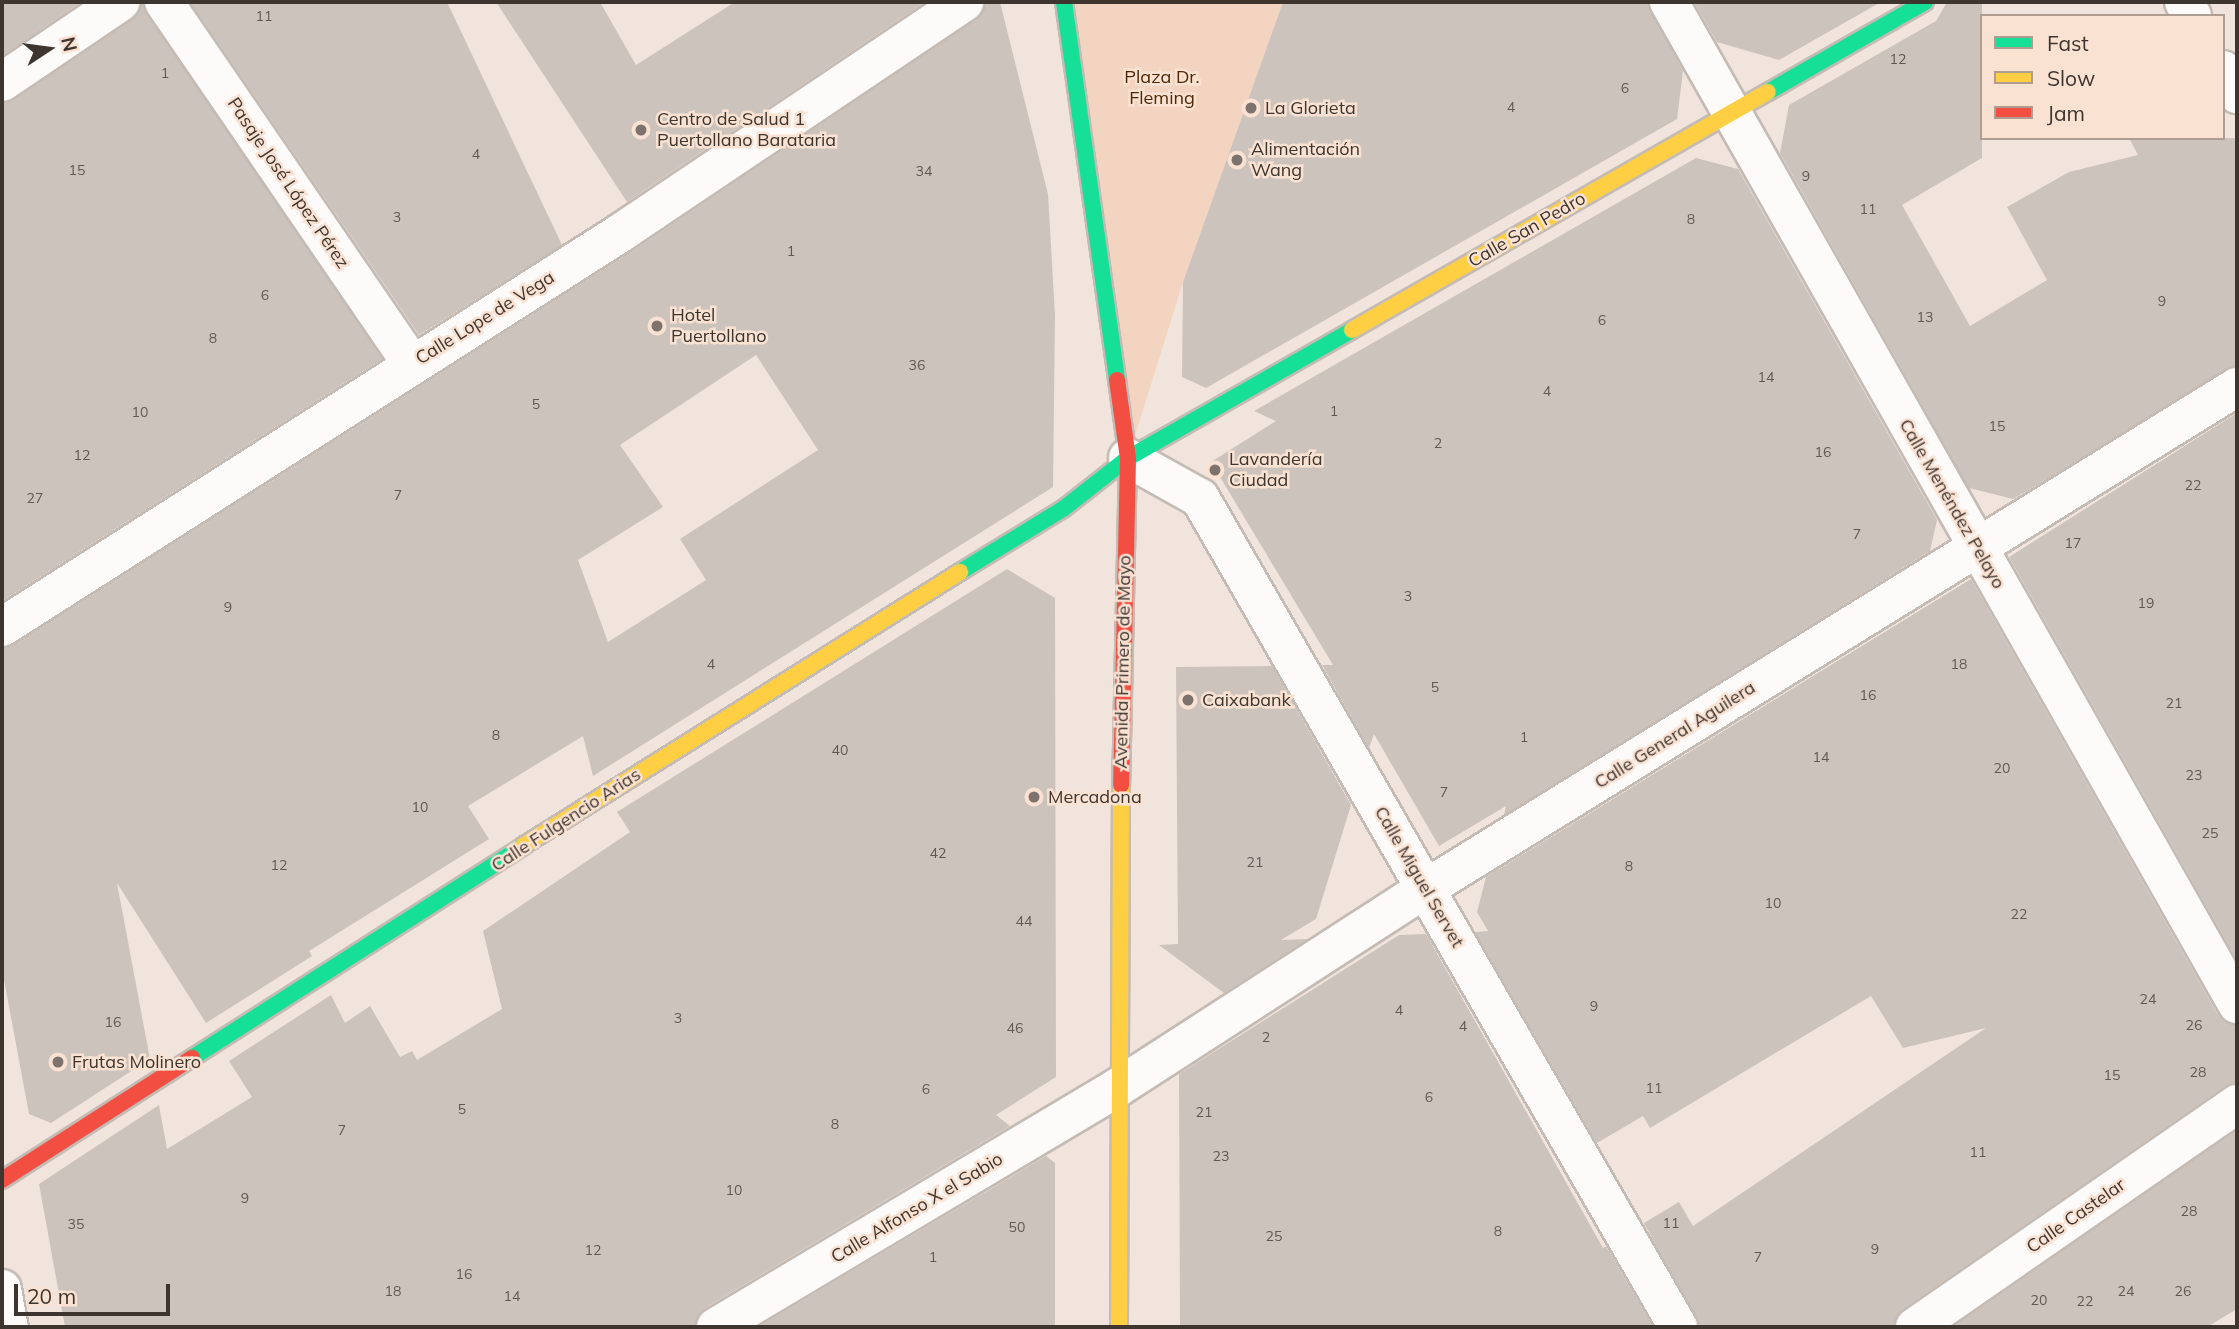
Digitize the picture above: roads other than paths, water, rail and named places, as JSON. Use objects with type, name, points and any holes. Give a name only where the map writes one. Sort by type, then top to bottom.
[{"type":"street","points":[[2,82],[120,2]]},
{"type":"street","name":"Pasaje José López Pérez","points":[[164,2],[412,364]]},
{"type":"street","name":"Calle Lope de Vega","points":[[2,627],[620,234],[964,2]]},
{"type":"street","name":"Avenida Primero de Mayo","points":[[1063,2],[1128,458],[1117,1088],[1119,1327]]},
{"type":"street","name":"Calle Menéndez Pelayo","points":[[1669,2],[2237,1004]]},
{"type":"street","name":"Calle San Pedro","points":[[1128,458],[1925,2]]},
{"type":"street","points":[[2225,73],[2237,94]]},
{"type":"street","name":"Calle General Aguilera","points":[[1117,1088],[1425,889],[2237,387]]},
{"type":"street","name":"Calle Miguel Servet","points":[[1128,458],[1200,498],[1678,1327]]},
{"type":"street","name":"Calle Fulgencio Arias","points":[[2,1180],[677,748],[1063,509],[1128,458]]},
{"type":"street","name":"Calle Alfonso X el Sabio","points":[[716,1327],[1117,1088]]},
{"type":"street","name":"Calle Castelar","points":[[1915,1327],[2237,1104]]},
{"type":"street","points":[[2,1289],[9,1327]]},
{"type":"place","name":"La Glorieta","points":[[1251,108]]},
{"type":"place","name":"Centro de Salud 1 Puertollano Barataria","points":[[641,130]]},
{"type":"place","name":"Alimentación Wang","points":[[1237,160]]},
{"type":"place","name":"Hotel Puertollano","points":[[657,326]]},
{"type":"place","name":"Lavandería Ciudad","points":[[1215,470]]},
{"type":"place","name":"Caixabank","points":[[1188,700]]},
{"type":"place","name":"Mercadona","points":[[1034,797]]},
{"type":"place","name":"Frutas Molinero","points":[[58,1062]]},
{"type":"park label","name":"Plaza Dr. Fleming","points":[[1162,88]]}]
